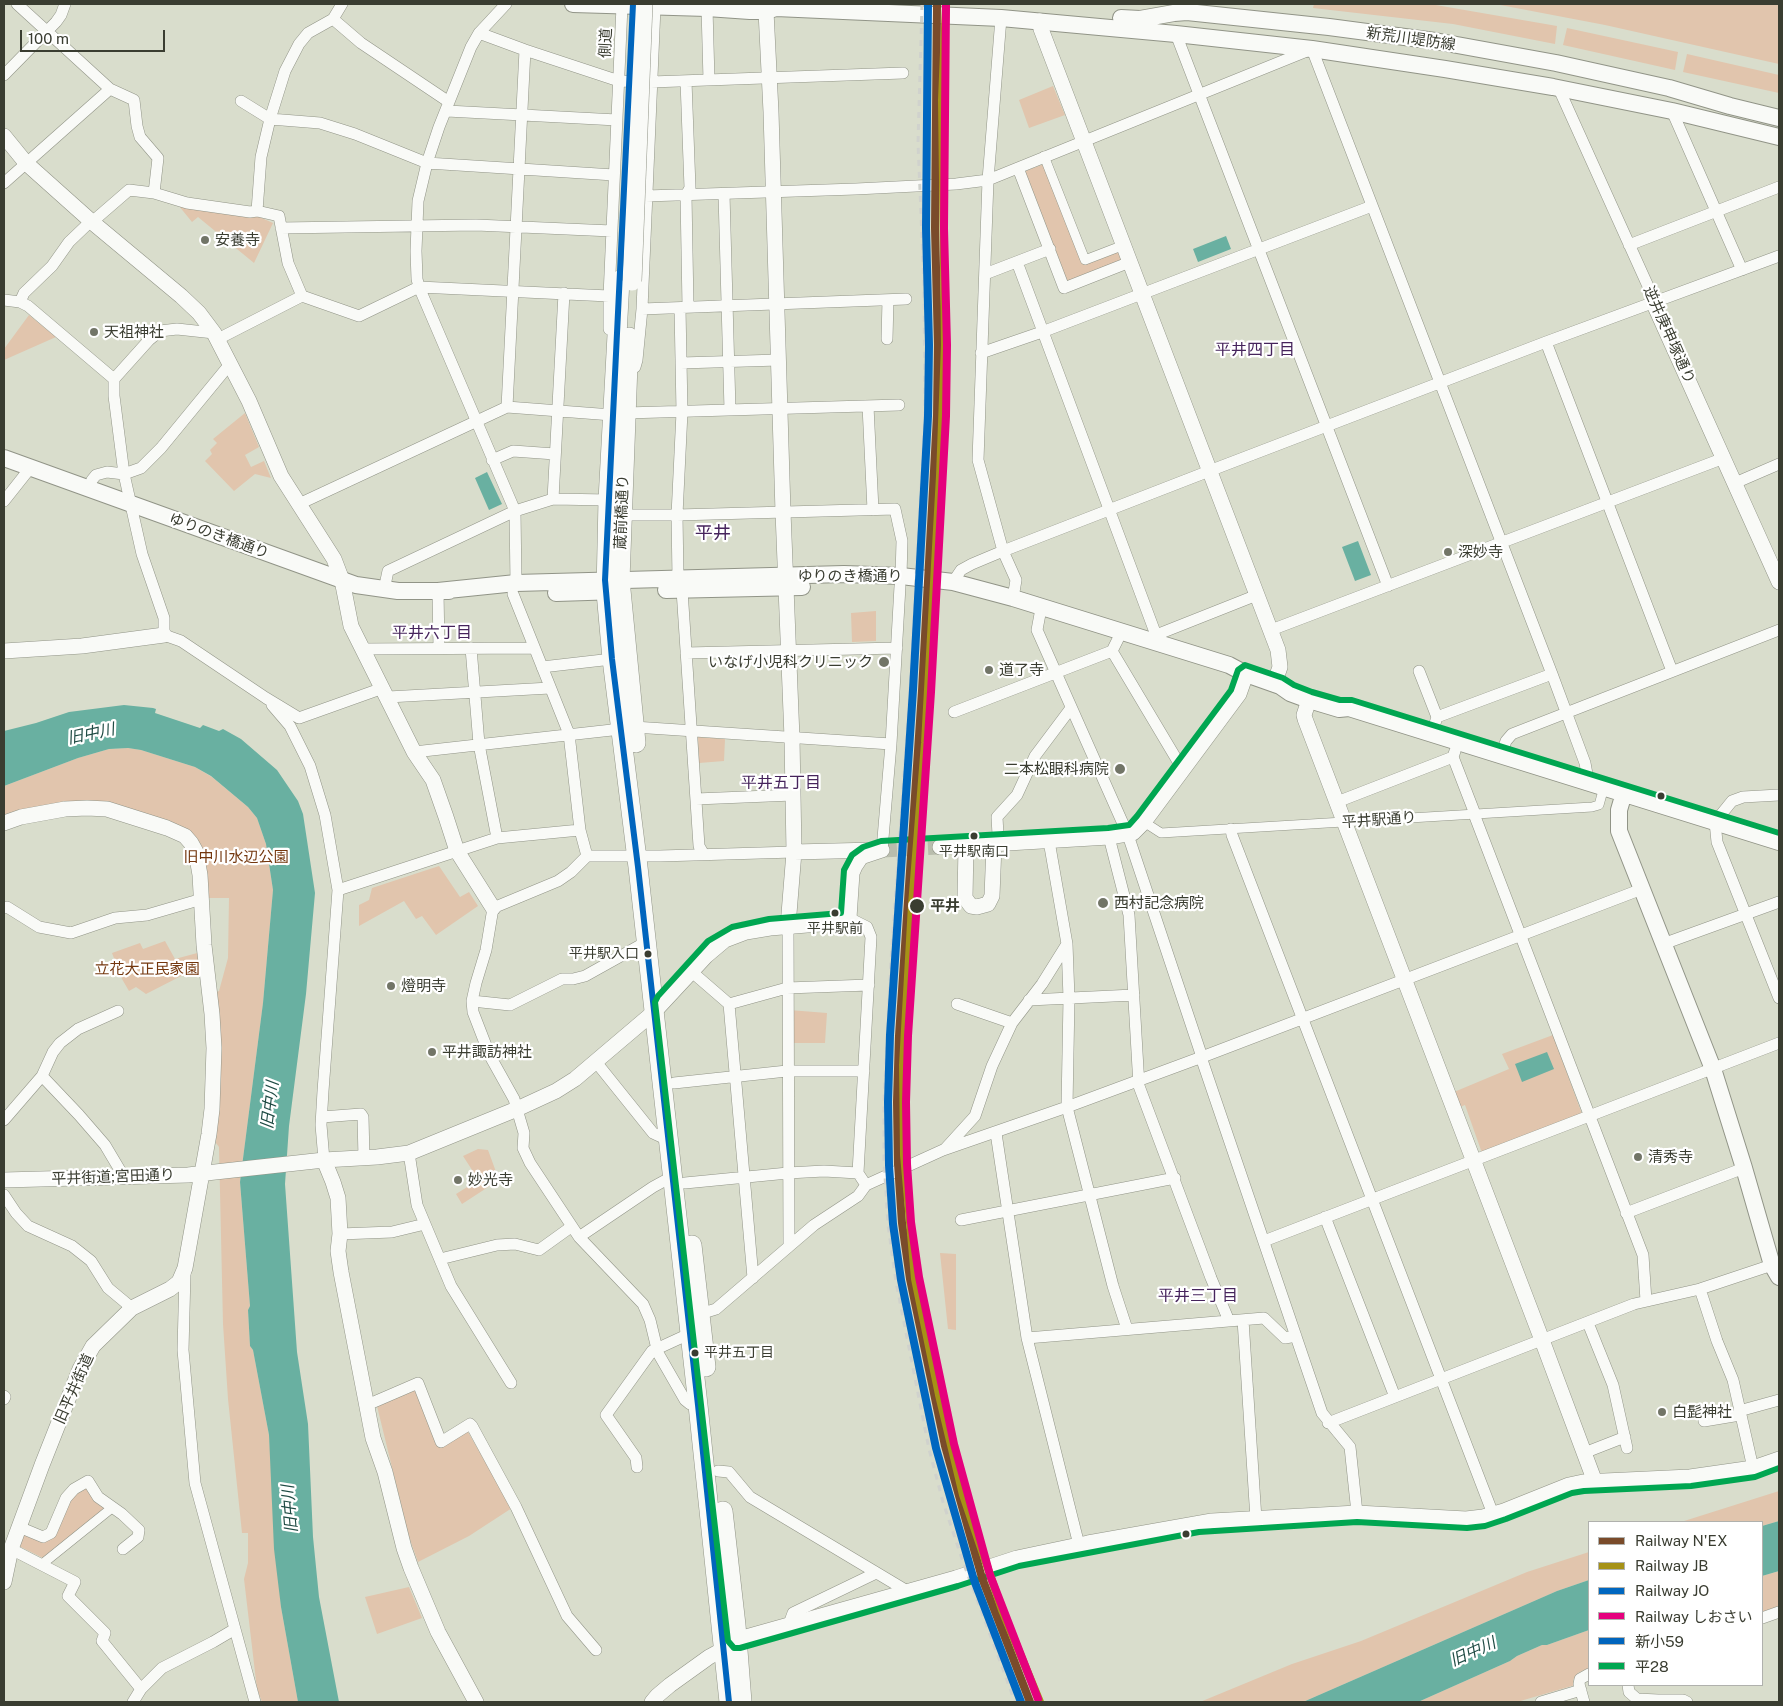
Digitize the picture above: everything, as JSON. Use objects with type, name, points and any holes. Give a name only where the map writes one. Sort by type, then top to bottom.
[{"type":"main road","name":"新荒川堤防線","points":[[574,4],[649,5],[766,11],[776,8],[1001,18],[1312,49],[1559,88],[1672,112],[1779,138]]},
{"type":"main road","name":"蔵前橋通り","points":[[626,280],[628,5]]},
{"type":"main road","name":"蔵前橋通り","points":[[649,5],[626,280],[619,414],[608,500],[613,586],[642,856],[661,972],[659,1014],[668,1140],[679,1181],[700,1314],[718,1471],[731,1644],[729,1702]]},
{"type":"main road","name":"新荒川堤防線","points":[[1040,21],[1045,15],[1053,12],[1136,20],[1187,12],[1339,28],[1436,42],[1556,63],[1669,88],[1779,118]]},
{"type":"main road","name":"蔵前橋通り","points":[[619,414],[622,515],[613,586],[612,659],[628,728]]},
{"type":"main road","name":"ゆりのき橋通り","points":[[4,458],[356,585],[384,590],[438,591],[786,582],[874,584],[900,581],[953,582],[1156,639],[1277,684]]},
{"type":"main road","name":"ゆりのき橋通り","points":[[900,581],[983,597],[1040,614],[1115,645],[1226,672],[1246,674]]},
{"type":"main road","points":[[1277,684],[1290,693],[1338,709],[1349,708],[1432,733],[1455,749],[1501,755],[1779,842]]},
{"type":"main road","points":[[1277,684],[1292,685],[1342,701],[1349,708]]},
{"type":"main road","points":[[1624,793],[1618,810],[1618,825],[1712,1069],[1775,1271]]},
{"type":"main road","name":"蔵前橋通り","points":[[642,856],[646,942],[674,1083],[689,1334],[731,1644],[742,1702]]},
{"type":"street","points":[[17,4],[110,89],[134,100],[136,126],[140,137],[158,158],[154,193]]},
{"type":"street","points":[[4,75],[48,32],[62,15],[65,4]]},
{"type":"street","points":[[257,211],[261,157],[270,119],[285,71],[299,44],[308,33],[333,18],[342,4]]},
{"type":"street","points":[[506,4],[480,33],[471,47],[439,127],[418,201],[416,280],[475,422],[515,511],[515,588],[534,648],[569,734],[580,830],[587,856]]},
{"type":"street","name":"側道","points":[[621,386],[609,359],[609,296],[619,80],[628,5]]},
{"type":"street","points":[[621,386],[637,360],[642,309],[651,82],[649,5]]},
{"type":"street","points":[[707,8],[709,80]]},
{"type":"street","points":[[766,11],[792,738],[794,852],[788,926],[787,988],[789,1246]]},
{"type":"street","points":[[333,18],[361,43],[448,106],[521,115],[617,120]]},
{"type":"street","points":[[1001,18],[988,180],[978,460],[1003,551],[1016,580],[1013,598]]},
{"type":"street","points":[[1040,21],[1040,29],[1271,630],[1280,661],[1277,684]]},
{"type":"street","points":[[480,33],[525,50],[619,80],[651,82],[903,73]]},
{"type":"street","points":[[1176,34],[1388,586]]},
{"type":"street","points":[[646,196],[876,188],[956,184],[988,180],[1312,49],[1567,714],[1585,763],[1587,774],[1585,782]]},
{"type":"street","points":[[507,407],[525,50]]},
{"type":"street","points":[[686,81],[690,188],[686,195],[681,363],[682,412],[677,515],[680,584],[699,846],[703,854]]},
{"type":"street","name":"逆井庚申塚通り","points":[[1559,88],[1652,295],[1653,302],[1778,576]]},
{"type":"street","points":[[4,183],[110,89]]},
{"type":"street","points":[[241,101],[270,119],[320,124],[355,134],[427,164],[614,175]]},
{"type":"street","points":[[1672,112],[1742,270]]},
{"type":"street","points":[[4,136],[26,163],[91,222],[181,296],[199,313],[216,336],[249,401],[277,469],[334,559],[342,580],[348,617],[362,649],[414,752],[432,780],[456,851],[493,908],[486,950],[472,1001],[473,1012],[490,1056],[514,1099],[524,1132],[524,1148],[530,1163],[575,1232],[643,1304],[650,1320],[657,1349],[685,1400],[690,1404],[698,1405]]},
{"type":"street","points":[[1044,156],[1084,260],[1124,245]]},
{"type":"street","points":[[1018,168],[1064,288],[1130,262]]},
{"type":"street","points":[[1629,245],[1779,187]]},
{"type":"street","points":[[20,302],[24,293],[52,266],[70,242],[129,190],[154,193],[187,203],[250,212],[257,211],[279,216],[288,263],[302,296]]},
{"type":"street","points":[[724,194],[730,410]]},
{"type":"street","points":[[981,353],[1042,332],[1372,206]]},
{"type":"street","points":[[281,228],[417,225],[516,226],[612,231]]},
{"type":"street","points":[[984,274],[1050,249]]},
{"type":"street","points":[[953,582],[961,570],[1003,551],[1546,342],[1779,256]]},
{"type":"street","points":[[1017,262],[1156,639],[1257,595]]},
{"type":"street","points":[[164,635],[164,618],[142,554],[124,474],[114,396],[114,379],[149,340],[160,331],[177,329],[216,336],[302,296],[358,316],[419,287],[609,296]]},
{"type":"street","points":[[554,498],[564,293]]},
{"type":"street","points":[[642,309],[906,299]]},
{"type":"street","points":[[4,300],[20,302],[36,313],[114,379]]},
{"type":"street","points":[[888,300],[888,339]]},
{"type":"street","points":[[1546,342],[1672,671]]},
{"type":"street","points":[[681,363],[779,360]]},
{"type":"street","points":[[88,489],[96,476],[107,472],[124,474],[142,468],[230,364]]},
{"type":"street","points":[[299,504],[507,407],[619,414],[899,405]]},
{"type":"street","points":[[868,406],[873,510]]},
{"type":"street","points":[[492,460],[513,451],[555,454]]},
{"type":"street","points":[[1271,630],[1724,458]]},
{"type":"street","points":[[1735,483],[1779,464]]},
{"type":"street","points":[[4,501],[31,467]]},
{"type":"street","points":[[384,590],[388,571],[515,511],[554,498],[608,500]]},
{"type":"street","points":[[622,515],[894,508],[902,541],[897,648],[882,850]]},
{"type":"street","points":[[438,591],[439,648]]},
{"type":"street","points":[[1040,614],[1037,630],[1128,835],[1322,1413],[1350,1447],[1357,1513]]},
{"type":"street","points":[[1501,755],[1509,736],[1779,630]]},
{"type":"street","points":[[4,651],[82,646],[164,635],[181,640],[266,698],[299,718],[385,693],[474,693],[550,688]]},
{"type":"street","points":[[954,712],[1056,674],[1115,645],[1183,770]]},
{"type":"street","points":[[471,648],[479,744],[497,838]]},
{"type":"street","points":[[362,649],[534,648]]},
{"type":"street","points":[[686,653],[897,648]]},
{"type":"street","points":[[542,667],[612,659]]},
{"type":"street","points":[[1419,671],[1437,717],[1432,733]]},
{"type":"street","points":[[940,848],[1109,837],[1128,835],[1138,830],[1239,694],[1246,674]]},
{"type":"street","points":[[1437,717],[1552,674]]},
{"type":"street","points":[[266,698],[290,726],[310,766],[325,815],[338,890],[322,1117],[324,1160],[338,1198],[340,1234],[338,1252],[373,1438],[385,1472],[404,1548],[411,1568],[438,1632],[476,1702]]},
{"type":"street","points":[[1310,700],[1304,715],[1305,719],[1595,1482]]},
{"type":"street","points":[[966,846],[965,898],[971,906],[977,907],[988,904],[992,896],[994,845],[998,835],[997,817],[1017,795],[1035,756],[1071,708]]},
{"type":"street","points":[[414,752],[628,728],[890,744]]},
{"type":"street","points":[[1337,802],[1455,749],[1475,814],[1520,936],[1643,1255],[1646,1301]]},
{"type":"street","name":"平井駅通り","points":[[1144,822],[1160,833],[1592,807],[1599,805],[1604,787]]},
{"type":"street","points":[[696,799],[793,795]]},
{"type":"street","points":[[1779,795],[1743,797],[1732,801],[1715,822],[1717,842],[1779,998]]},
{"type":"street","name":"旧平井街道","points":[[4,823],[21,817],[65,809],[87,808],[108,810],[167,828],[185,836],[194,848],[199,863],[204,945],[214,1048],[212,1109],[185,1268],[179,1282],[170,1290],[132,1308],[93,1346],[80,1369],[19,1527],[8,1557],[4,1582]]},
{"type":"street","points":[[1232,829],[1232,835],[1493,1514]]},
{"type":"street","points":[[338,890],[497,838],[580,830]]},
{"type":"street","points":[[1109,837],[1129,915],[1139,1086],[1229,1321]]},
{"type":"street","points":[[1048,841],[1067,944],[1069,998],[1067,1107],[1113,1286],[1127,1329]]},
{"type":"street","points":[[834,850],[850,864],[852,873],[849,918],[867,927],[871,937],[858,1173],[866,1184]]},
{"type":"street","points":[[493,908],[558,881],[571,872],[587,856],[882,850]]},
{"type":"street","points":[[852,873],[862,857],[882,850]]},
{"type":"street","points":[[700,1314],[716,1309],[789,1246],[833,1211],[858,1196],[866,1184],[944,1150],[996,1133],[1202,1057],[1642,890]]},
{"type":"street","points":[[4,908],[7,907],[39,927],[71,933],[115,918],[147,915],[202,899]]},
{"type":"street","points":[[1663,944],[1779,902]]},
{"type":"street","name":"平井街道;宮田通り","points":[[4,1180],[223,1173],[324,1160],[409,1153],[517,1109],[556,1091],[575,1079],[659,1014],[692,972],[714,948],[730,938],[746,932],[788,926],[840,923],[849,918]]},
{"type":"street","points":[[472,1001],[510,1005],[562,979],[585,976],[646,942]]},
{"type":"street","points":[[944,1150],[975,1116],[992,1066],[1012,1023],[1042,984],[1067,944]]},
{"type":"street","points":[[692,972],[729,1004],[753,1278]]},
{"type":"street","points":[[729,1004],[787,988],[869,985]]},
{"type":"street","points":[[1029,1000],[1134,995]]},
{"type":"street","points":[[957,1004],[1012,1023]]},
{"type":"street","points":[[4,1120],[42,1076],[53,1052],[60,1043],[78,1029],[118,1011]]},
{"type":"street","points":[[1264,1241],[1779,1043]]},
{"type":"street","points":[[596,1062],[653,1133],[668,1140]]},
{"type":"street","points":[[674,1083],[788,1071],[864,1071]]},
{"type":"street","points":[[42,1076],[105,1145],[124,1177]]},
{"type":"street","points":[[322,1117],[361,1114],[363,1117],[364,1158]]},
{"type":"street","points":[[996,1133],[1027,1338],[1079,1545]]},
{"type":"street","points":[[409,1153],[417,1205],[451,1286],[511,1383]]},
{"type":"street","points":[[1626,1213],[1744,1168]]},
{"type":"street","points":[[440,1259],[497,1245],[515,1244],[530,1249],[542,1249],[664,1181],[745,1178],[788,1172],[824,1171],[858,1173]]},
{"type":"street","points":[[961,1220],[1174,1178]]},
{"type":"street","points":[[4,1195],[16,1213],[28,1226],[72,1246],[91,1261],[108,1288],[132,1308]]},
{"type":"street","points":[[1325,1217],[1395,1397]]},
{"type":"street","points":[[340,1234],[392,1232],[425,1224]]},
{"type":"street","points":[[185,1268],[183,1350],[195,1483],[255,1702]]},
{"type":"street","points":[[1328,1422],[1634,1304],[1775,1271]]},
{"type":"street","points":[[1700,1288],[1717,1341],[1733,1380],[1753,1468]]},
{"type":"street","points":[[1027,1338],[1264,1318],[1285,1338],[1296,1336]]},
{"type":"street","points":[[1243,1320],[1256,1518]]},
{"type":"street","points":[[1584,1453],[1626,1442],[1613,1385],[1588,1323]]},
{"type":"street","points":[[637,1467],[636,1458],[606,1415],[652,1351],[689,1334]]},
{"type":"street","points":[[367,1404],[418,1383],[441,1442],[470,1424],[472,1426],[516,1507],[567,1616],[596,1650]]},
{"type":"street","points":[[1704,1421],[1740,1413],[1779,1400]]},
{"type":"street","points":[[652,1702],[670,1685],[731,1644],[789,1624],[956,1578],[1010,1560],[1079,1545],[1198,1523],[1256,1518],[1357,1513],[1466,1519],[1493,1514],[1569,1485],[1690,1477],[1753,1468],[1779,1459]]},
{"type":"street","points":[[718,1471],[729,1472],[750,1496],[907,1591]]},
{"type":"street","points":[[19,1527],[43,1537],[51,1533],[66,1498],[74,1489],[88,1481],[98,1497],[122,1514],[139,1530],[138,1537],[123,1549]]},
{"type":"street","points":[[41,1565],[113,1507]]},
{"type":"street","points":[[8,1557],[41,1565],[75,1582],[68,1596],[104,1633],[102,1641],[142,1689]]},
{"type":"street","points":[[789,1624],[793,1613],[876,1573]]},
{"type":"street","points":[[1763,1618],[1779,1612]]},
{"type":"street","points":[[133,1702],[142,1689],[162,1668],[235,1629]]},
{"type":"street","points":[[1584,1702],[1580,1679],[1588,1675]]},
{"type":"street","points":[[1628,1686],[1629,1692],[1637,1699],[1658,1701],[1683,1700],[1687,1702]]},
{"type":"street","points":[[1540,1702],[1581,1690]]},
{"type":"green space","points":[[1314,4],[1430,4],[1557,26],[1555,44],[1453,24],[1313,8]]},
{"type":"green space","points":[[1495,4],[1779,4],[1779,64],[1605,25]]},
{"type":"green space","points":[[1567,28],[1678,52],[1675,70],[1563,45]]},
{"type":"green space","points":[[1687,54],[1779,75],[1779,93],[1683,72]]},
{"type":"green space","points":[[1053,86],[1065,115],[1029,128],[1019,100]]},
{"type":"green space","points":[[1044,164],[1084,264],[1119,251],[1124,260],[1066,282],[1025,171]]},
{"type":"green space","points":[[179,206],[255,215],[273,223],[254,263],[198,217],[192,222]]},
{"type":"green space","points":[[29,315],[56,337],[4,360],[4,349]]},
{"type":"green space","points":[[245,413],[259,447],[245,455],[251,467],[264,461],[271,478],[255,474],[234,491],[205,461],[212,454],[210,450],[217,443],[213,439]]},
{"type":"green space","points":[[876,611],[876,641],[852,642],[851,613]]},
{"type":"green space","points":[[698,737],[725,739],[724,761],[699,763]]},
{"type":"green space","name":"旧中川水辺公園","points":[[128,748],[141,750],[195,767],[212,777],[248,807],[257,818],[266,844],[273,890],[263,1003],[240,1182],[250,1306],[248,1310],[250,1346],[253,1350],[269,1435],[281,1607],[298,1702],[262,1702],[257,1689],[244,1579],[248,1563],[248,1533],[242,1533],[228,1399],[223,1324],[219,1147],[216,1143],[218,1097],[214,993],[219,991],[228,958],[229,898],[207,898],[202,851],[117,806],[4,818],[4,786],[78,758],[109,749]]},
{"type":"green space","points":[[439,866],[460,897],[469,892],[478,906],[436,935],[422,916],[416,919],[404,901],[359,926],[359,905],[369,900],[372,888]]},
{"type":"green space","name":"立花大正民家園","points":[[165,941],[175,959],[201,952],[202,966],[192,968],[187,973],[146,994],[136,987],[129,991],[112,953],[140,943],[143,949]]},
{"type":"green space","points":[[789,1010],[827,1013],[825,1043],[789,1043]]},
{"type":"green space","points":[[1553,1035],[1582,1114],[1482,1153],[1465,1105],[1460,1107],[1454,1092],[1509,1069],[1502,1054]]},
{"type":"green space","points":[[478,1149],[488,1150],[499,1180],[462,1204],[456,1194],[472,1184],[470,1180],[476,1176],[463,1156]]},
{"type":"green space","points":[[940,1253],[956,1254],[956,1330],[948,1329]]},
{"type":"green space","points":[[412,1390],[417,1391],[437,1443],[468,1432],[512,1508],[469,1536],[418,1562],[409,1537],[377,1406]]},
{"type":"green space","points":[[87,1485],[105,1508],[45,1559],[19,1546],[24,1534],[42,1542],[74,1493]]},
{"type":"green space","points":[[1779,1491],[1779,1521],[1763,1526],[1763,1521],[1684,1521]]},
{"type":"green space","points":[[1588,1552],[1588,1580],[1557,1591],[1303,1702],[1200,1702],[1292,1664],[1361,1641],[1527,1572]]},
{"type":"green space","points":[[1779,1571],[1779,1606],[1763,1612],[1763,1576]]},
{"type":"green space","points":[[409,1587],[422,1618],[377,1634],[365,1597]]},
{"type":"green space","points":[[1588,1630],[1588,1668],[1578,1673],[1573,1680],[1575,1685],[1517,1702],[1418,1702],[1510,1661],[1517,1656],[1542,1645],[1547,1645]]},
{"type":"water","points":[[1226,236],[1231,249],[1198,262],[1193,249]]},
{"type":"water","points":[[487,472],[502,504],[489,510],[475,478]]},
{"type":"water","points":[[1358,541],[1371,575],[1355,581],[1342,547]]},
{"type":"water","name":"旧中川","points":[[124,705],[153,708],[156,709],[155,713],[200,728],[203,725],[219,731],[223,729],[241,739],[277,770],[298,801],[303,814],[315,893],[306,994],[289,1126],[285,1184],[297,1352],[308,1424],[313,1537],[319,1597],[339,1702],[298,1702],[281,1607],[274,1549],[269,1435],[253,1350],[250,1346],[248,1310],[250,1306],[240,1182],[263,1003],[273,890],[266,844],[257,818],[248,807],[211,776],[195,767],[141,750],[128,748],[109,749],[78,758],[4,786],[4,731],[69,712]]},
{"type":"water","points":[[1547,1052],[1554,1069],[1522,1082],[1515,1064]]},
{"type":"water","points":[[1779,1521],[1779,1571],[1763,1576],[1763,1526]]},
{"type":"water","name":"旧中川","points":[[1588,1580],[1588,1630],[1547,1645],[1542,1645],[1418,1702],[1303,1702],[1557,1591]]},
{"type":"tunnel","points":[[882,850],[940,847]]},
{"type":"railway","points":[[922,4],[918,143],[924,285],[925,415],[910,690],[891,960],[884,1101],[884,1160],[888,1225],[896,1282],[929,1449],[943,1502],[962,1559],[1015,1702]]},
{"type":"rail line","name":"JO","points":[[928,4],[926,228],[929,345],[928,416],[913,690],[890,1035],[889,1165],[893,1224],[901,1280],[936,1448],[974,1580],[1021,1702]]},
{"type":"rail line","name":"N'EX","points":[[937,4],[935,228],[938,345],[937,416],[922,691],[899,1036],[898,1164],[902,1223],[910,1279],[945,1446],[982,1578],[1030,1702]]},
{"type":"rail line","name":"JB","points":[[946,4],[942,100],[945,345],[940,476],[925,743],[912,905],[903,1065],[904,1155],[915,1279],[939,1395],[963,1495],[1002,1610],[1040,1702]]},
{"type":"rail line","name":"しおさい","points":[[946,4],[944,228],[947,345],[946,416],[931,692],[908,1036],[907,1164],[911,1222],[919,1277],[954,1444],[990,1575],[1038,1699]]},
{"type":"transit line","name":"新小59","points":[[633,4],[605,580],[612,659],[638,867],[698,1405],[729,1702]]},
{"type":"transit line","name":"平28","points":[[1779,833],[1352,700],[1340,700],[1312,692],[1294,685],[1283,678],[1245,665],[1238,670],[1231,690],[1129,825],[1108,828],[881,841],[863,847],[852,855],[844,870],[841,913],[769,919],[732,927],[708,941],[658,996],[655,1002],[728,1641],[734,1648],[740,1648],[958,1586],[1019,1566],[1199,1532],[1357,1522],[1467,1528],[1485,1526],[1572,1493],[1691,1486],[1755,1477],[1779,1468]]},
{"type":"place","name":"安養寺","points":[[205,240]]},
{"type":"place","name":"天祖神社","points":[[94,332]]},
{"type":"place","name":"深妙寺","points":[[1448,552]]},
{"type":"place","name":"いなげ小児科クリニック","points":[[884,662]]},
{"type":"place","name":"道了寺","points":[[989,670]]},
{"type":"place","name":"二本松眼科病院","points":[[1120,769]]},
{"type":"place","name":"平井駅南口","points":[[974,836]]},
{"type":"place","name":"西村記念病院","points":[[1103,903]]},
{"type":"place","name":"平井","points":[[917,906]]},
{"type":"place","name":"平井駅前","points":[[835,913]]},
{"type":"place","name":"平井駅入口","points":[[648,954]]},
{"type":"place","name":"燈明寺","points":[[391,986]]},
{"type":"place","name":"平井諏訪神社","points":[[432,1052]]},
{"type":"place","name":"清秀寺","points":[[1638,1157]]},
{"type":"place","name":"妙光寺","points":[[458,1180]]},
{"type":"place","name":"平井五丁目","points":[[695,1353]]},
{"type":"place","name":"白髭神社","points":[[1662,1412]]},
{"type":"district","name":"平井四丁目","points":[[1255,350]]},
{"type":"district","name":"平井","points":[[713,533]]},
{"type":"district","name":"平井六丁目","points":[[432,633]]},
{"type":"district","name":"平井五丁目","points":[[781,783]]},
{"type":"district","name":"平井三丁目","points":[[1198,1296]]}]
